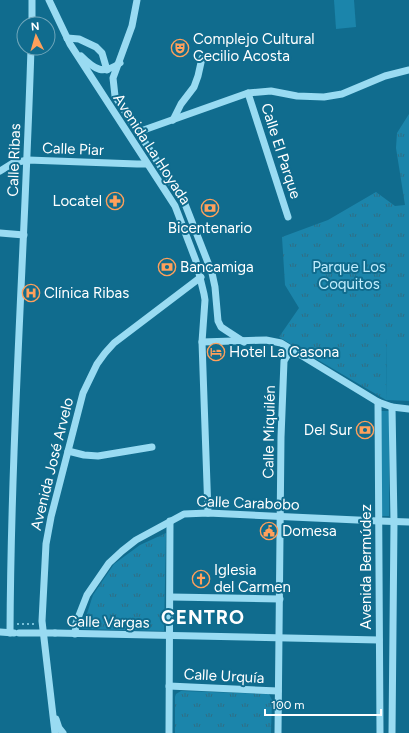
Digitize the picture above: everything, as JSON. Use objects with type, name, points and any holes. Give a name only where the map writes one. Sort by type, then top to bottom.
[{"type":"street","points":[[32,0],[32,16]]},
{"type":"street","name":"Avenida La Hoyada","points":[[49,0],[68,41],[175,206],[201,277],[205,300],[202,342],[208,513]]},
{"type":"street","name":"Avenida La Hoyada","points":[[137,0],[132,26],[114,78],[115,96],[185,204],[212,274],[215,287],[218,321],[221,327],[244,342]]},
{"type":"street","points":[[108,70],[102,53],[96,48],[79,38],[68,41],[91,66],[102,70],[108,70],[120,62]]},
{"type":"street","name":"Calle Ribas","points":[[15,633],[10,548],[28,160],[31,56]]},
{"type":"street","points":[[173,120],[181,104],[194,87],[202,58]]},
{"type":"street","points":[[138,132],[248,93],[271,91],[297,96],[324,97],[342,94],[385,76],[409,70]]},
{"type":"street","name":"Calle El Parque","points":[[248,93],[288,217]]},
{"type":"street","name":"Calle Piar","points":[[0,171],[13,163],[28,160],[147,164]]},
{"type":"street","points":[[0,233],[24,235]]},
{"type":"street","name":"Avenida José Arvelo","points":[[55,733],[42,617],[46,544],[50,517],[83,393],[97,364],[104,353],[114,343],[201,277]]},
{"type":"street","points":[[202,342],[244,342],[266,340],[281,343],[378,402],[392,407],[409,409]]},
{"type":"street","name":"Calle Miquilén","points":[[278,733],[284,361],[291,349]]},
{"type":"street","name":"Avenida Bermúdez","points":[[378,402],[380,733]]},
{"type":"street","name":"Avenida Bermúdez","points":[[392,407],[394,522],[392,733]]},
{"type":"street","points":[[68,451],[84,455],[98,456],[152,447]]},
{"type":"street","name":"Calle Carabobo","points":[[75,634],[76,623],[87,596],[109,563],[136,540],[184,514],[208,513],[409,522]]},
{"type":"street","points":[[169,733],[171,597],[170,521]]},
{"type":"street","points":[[171,597],[280,599]]},
{"type":"street","points":[[0,632],[15,633]]},
{"type":"street","name":"Calle Vargas","points":[[15,633],[379,640]]},
{"type":"street","name":"Calle Urquía","points":[[169,686],[278,691]]},
{"type":"street","points":[[53,711],[59,728],[63,733]]},
{"type":"path","points":[[15,633],[16,624],[36,624],[42,617]]},
{"type":"green space","points":[[334,0],[354,0],[356,27],[336,29]]},
{"type":"green space","name":"Parque Los Coquitos","points":[[409,114],[409,338],[387,338],[386,400],[279,337],[299,308],[285,285],[282,237],[328,220],[376,192],[395,206],[405,205],[396,148],[397,133]]},
{"type":"green space","points":[[387,338],[409,338],[409,401],[386,400]]},
{"type":"green space","points":[[381,411],[389,411],[389,516],[382,516]]},
{"type":"green space","points":[[166,533],[164,631],[82,629],[93,595],[114,564],[140,545]]},
{"type":"green space","points":[[181,691],[269,694],[272,700],[271,733],[175,733],[175,697],[176,694]]},
{"type":"place","name":"Complejo Cultural Cecilio Acosta","points":[[180,48]]},
{"type":"place","name":"Locatel","points":[[115,201]]},
{"type":"place","name":"Bicentenario","points":[[210,208]]},
{"type":"place","name":"Bancamiga","points":[[167,267]]},
{"type":"place","name":"Clínica Ribas","points":[[31,293]]},
{"type":"place","name":"Hotel La Casona","points":[[216,352]]},
{"type":"place","name":"Del Sur","points":[[365,430]]},
{"type":"place","name":"Domesa","points":[[269,531]]},
{"type":"place","name":"Iglesia del Carmen","points":[[201,579]]},
{"type":"district","name":"CENTRO","points":[[203,617]]}]
